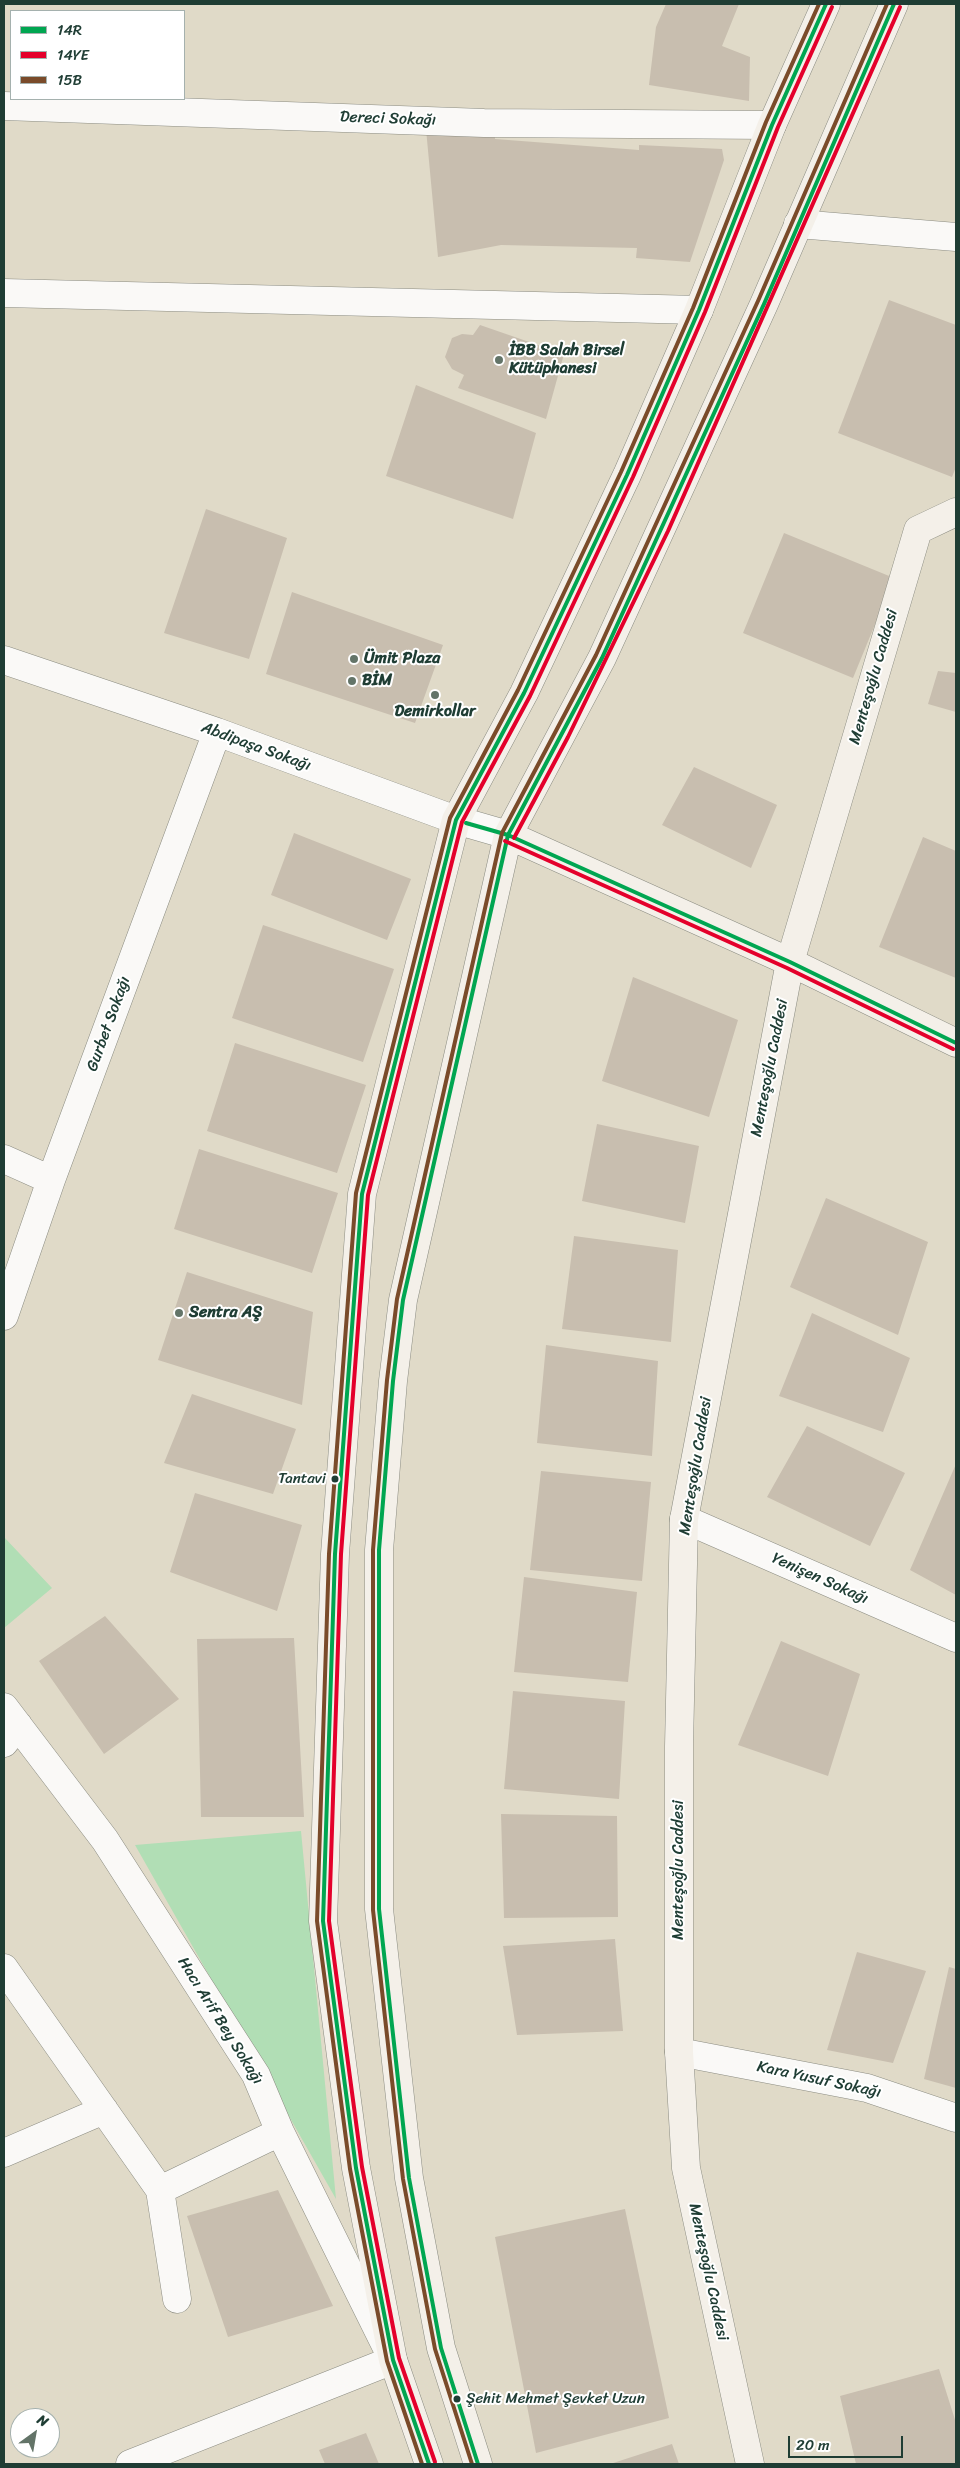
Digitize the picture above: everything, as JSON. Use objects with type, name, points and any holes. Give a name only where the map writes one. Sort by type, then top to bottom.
[{"type":"main road","points":[[429,2464],[393,2360],[356,2168],[323,1921],[334,1554],[362,1194],[456,820],[524,693],[615,501],[698,310],[772,125],[826,4]]},
{"type":"main road","points":[[478,2464],[441,2348],[409,2178],[379,1908],[379,1550],[393,1381],[403,1300],[508,835],[602,658],[760,313],[894,4]]},
{"type":"main road","name":"Menteşoğlu Caddesi","points":[[750,2464],[686,2168],[679,2052],[679,1746],[684,1519],[790,962],[918,530],[956,512]]},
{"type":"main road","points":[[508,835],[790,962],[956,1043]]},
{"type":"street","name":"Dereci Sokağı","points":[[4,106],[484,123],[772,125]]},
{"type":"street","points":[[798,224],[956,237]]},
{"type":"street","points":[[4,293],[698,310]]},
{"type":"street","name":"Abdipaşa Sokağı","points":[[4,660],[216,732],[456,820],[508,835]]},
{"type":"street","name":"Gurbet Sokağı","points":[[4,1316],[51,1180],[216,732]]},
{"type":"street","points":[[4,1159],[51,1180]]},
{"type":"street","name":"Yenişen Sokağı","points":[[684,1519],[956,1638]]},
{"type":"street","name":"Hacı Arif Bey Sokağı","points":[[8,1725],[106,1840],[256,2074],[280,2132],[393,2360]]},
{"type":"street","points":[[4,1968],[160,2190],[177,2299]]},
{"type":"street","name":"Kara Yusuf Sokağı","points":[[679,2052],[866,2088],[956,2118]]},
{"type":"street","points":[[4,2153],[104,2110]]},
{"type":"street","points":[[160,2190],[280,2132]]},
{"type":"street","points":[[130,2464],[393,2360]]},
{"type":"green space","points":[[4,1537],[52,1588],[4,1628]]},
{"type":"green space","points":[[301,1831],[336,2199],[135,1845]]},
{"type":"building","points":[[666,4],[739,4],[722,46],[750,57],[749,101],[649,85],[656,27]]},
{"type":"building","points":[[426,129],[495,133],[495,139],[639,150],[639,145],[722,149],[724,160],[690,262],[636,258],[637,248],[501,245],[438,257]]},
{"type":"building","points":[[889,300],[956,325],[956,467],[952,477],[838,433]]},
{"type":"building","points":[[480,325],[564,354],[546,419],[458,388],[464,375],[452,369],[445,357],[452,338],[462,334],[473,335]]},
{"type":"building","points":[[416,385],[536,433],[513,519],[386,476]]},
{"type":"building","points":[[206,509],[287,538],[249,659],[164,633]]},
{"type":"building","points":[[784,533],[894,578],[853,678],[743,633]]},
{"type":"building","name":"Ümit Plaza","points":[[292,592],[443,645],[415,723],[266,674]]},
{"type":"building","points":[[938,671],[956,673],[956,712],[928,704]]},
{"type":"building","points":[[694,767],[777,805],[751,868],[662,825]]},
{"type":"building","points":[[294,833],[411,879],[387,940],[271,895]]},
{"type":"building","points":[[923,837],[956,851],[956,978],[879,947]]},
{"type":"building","points":[[263,925],[394,969],[363,1062],[232,1018]]},
{"type":"building","points":[[633,977],[738,1020],[709,1117],[602,1081]]},
{"type":"building","points":[[235,1043],[366,1085],[337,1173],[207,1131]]},
{"type":"building","points":[[597,1124],[699,1146],[685,1223],[582,1201]]},
{"type":"building","points":[[199,1149],[338,1193],[312,1273],[174,1229]]},
{"type":"building","points":[[826,1198],[928,1242],[898,1335],[790,1287]]},
{"type":"building","points":[[574,1236],[678,1250],[671,1342],[562,1329]]},
{"type":"building","points":[[187,1272],[313,1312],[302,1405],[158,1360]]},
{"type":"building","points":[[812,1313],[910,1358],[883,1432],[779,1396]]},
{"type":"building","points":[[546,1345],[658,1361],[652,1456],[537,1443]]},
{"type":"building","points":[[192,1394],[296,1429],[273,1494],[164,1463]]},
{"type":"building","points":[[807,1426],[905,1473],[870,1546],[767,1497]]},
{"type":"building","points":[[956,1464],[956,1595],[910,1570]]},
{"type":"building","points":[[541,1471],[651,1482],[642,1581],[530,1570]]},
{"type":"building","points":[[195,1493],[302,1525],[277,1611],[170,1572]]},
{"type":"building","points":[[524,1577],[637,1592],[628,1682],[514,1672]]},
{"type":"building","points":[[105,1616],[179,1699],[104,1754],[39,1661]]},
{"type":"building","points":[[294,1638],[304,1817],[201,1817],[197,1639]]},
{"type":"building","points":[[781,1641],[860,1674],[828,1776],[738,1745]]},
{"type":"building","points":[[513,1691],[625,1701],[619,1799],[504,1789]]},
{"type":"building","points":[[501,1814],[617,1816],[618,1917],[504,1918]]},
{"type":"building","points":[[615,1939],[623,2031],[517,2035],[503,1946]]},
{"type":"building","points":[[857,1952],[926,1971],[893,2063],[827,2050]]},
{"type":"building","points":[[949,1967],[956,1969],[956,2088],[924,2079]]},
{"type":"building","points":[[278,2190],[333,2306],[228,2337],[187,2216]]},
{"type":"building","points":[[625,2209],[669,2418],[536,2453],[495,2237]]},
{"type":"building","points":[[939,2369],[956,2423],[956,2464],[856,2464],[840,2396]]},
{"type":"building","points":[[366,2433],[379,2464],[325,2464],[319,2450]]},
{"type":"building","points":[[672,2444],[679,2464],[610,2464]]},
{"type":"transit line","name":"15B","points":[[422,2464],[387,2361],[350,2169],[317,1921],[329,1554],[356,1193],[450,818],[518,690],[621,472],[693,308],[766,122],[819,4]]},
{"type":"transit line","name":"14R","points":[[429,2464],[393,2360],[356,2168],[323,1921],[335,1554],[362,1194],[456,820],[524,693],[627,475],[699,310],[772,125],[826,4]]},
{"type":"transit line","name":"15B","points":[[472,2464],[435,2349],[403,2179],[373,1910],[373,1550],[387,1380],[397,1299],[502,833],[596,655],[758,301],[887,4]]},
{"type":"transit line","name":"14R","points":[[478,2464],[441,2348],[409,2178],[379,1909],[379,1550],[393,1381],[403,1300],[508,835],[602,658],[764,304],[894,4]]},
{"type":"transit line","name":"14YE","points":[[435,2462],[399,2358],[362,2167],[329,1921],[341,1554],[368,1195],[462,822],[530,696],[633,477],[705,312],[778,127],[832,7]]},
{"type":"transit line","name":"14YE","points":[[514,838],[568,737],[668,531],[900,7]]},
{"type":"transit line","name":"14R","points":[[466,823],[508,835],[790,962],[956,1043]]},
{"type":"transit line","name":"14YE","points":[[505,841],[787,968],[953,1049]]},
{"type":"place","name":"İBB Salah Birsel Kütüphanesi","points":[[499,360]]},
{"type":"place","name":"Ümit Plaza","points":[[354,659]]},
{"type":"place","name":"BİM","points":[[352,681]]},
{"type":"place","name":"Demirkollar","points":[[435,695]]},
{"type":"place","name":"Sentra AŞ","points":[[179,1313]]},
{"type":"place","name":"Tantavi","points":[[335,1479]]},
{"type":"place","name":"Şehit Mehmet Şevket Uzun","points":[[457,2399]]}]
